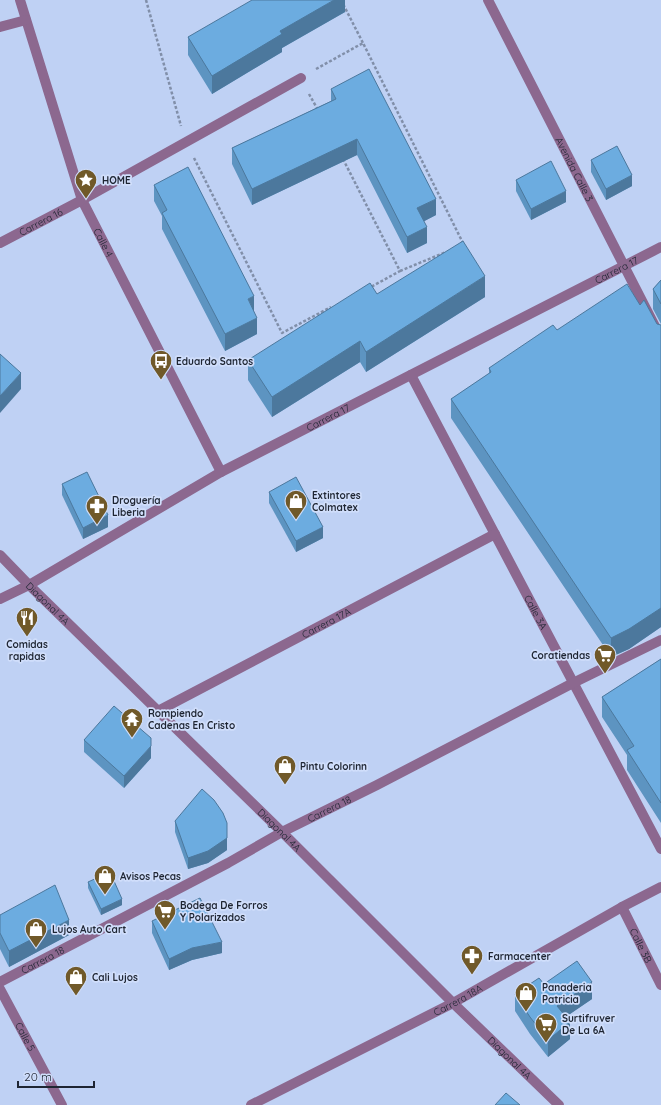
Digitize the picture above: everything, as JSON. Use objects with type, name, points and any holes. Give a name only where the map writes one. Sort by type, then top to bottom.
[{"type":"street","name":"Calle 4","points":[[20,0],[82,200],[221,472]]},
{"type":"street","name":"Avenida Calle 3","points":[[488,0],[661,338]]},
{"type":"street","points":[[0,27],[26,20]]},
{"type":"street","name":"Carrera 16","points":[[0,243],[82,200],[301,78]]},
{"type":"street","name":"Carrera 17","points":[[0,600],[29,585],[221,472],[661,247]]},
{"type":"street","name":"Calle 3A","points":[[411,375],[661,849]]},
{"type":"street","name":"Carrera 17A","points":[[158,711],[495,534]]},
{"type":"street","name":"Diagonal 4A","points":[[0,556],[282,832],[453,1003],[559,1105]]},
{"type":"street","name":"Carrera 18","points":[[0,982],[228,863],[282,832],[378,785],[573,683],[661,640]]},
{"type":"street","name":"Carrera 18A","points":[[251,1105],[453,1003],[622,907],[661,887]]},
{"type":"street","name":"Calle 3B","points":[[622,907],[661,985]]},
{"type":"street","name":"Calle 5","points":[[0,989],[62,1105]]},
{"type":"path","points":[[146,0],[186,142],[282,333],[338,304]]},
{"type":"path","points":[[341,0],[464,244],[457,247]]},
{"type":"path","points":[[319,112],[301,78],[363,43]]},
{"type":"path","points":[[340,154],[400,272]]},
{"type":"path","points":[[366,290],[400,272],[450,250]]},
{"type":"building","points":[[252,0],[334,0],[280,31],[282,34],[212,76],[188,37]]},
{"type":"building","points":[[369,69],[436,199],[417,208],[427,227],[407,237],[357,139],[252,189],[232,148],[336,99],[331,89]]},
{"type":"building","points":[[617,146],[632,175],[606,189],[591,160]]},
{"type":"building","points":[[551,161],[566,191],[531,209],[516,180]]},
{"type":"building","points":[[188,167],[254,296],[248,299],[257,318],[225,334],[162,213],[167,210],[154,185]]},
{"type":"building","points":[[463,241],[485,276],[366,352],[360,341],[272,397],[248,360],[370,283],[377,294]]},
{"type":"building","points":[[661,280],[661,304],[653,289]]},
{"type":"building","points":[[627,284],[640,305],[644,300],[657,324],[661,325],[661,608],[629,629],[611,638],[451,399],[491,372],[489,368],[553,325],[557,330]]},
{"type":"building","points":[[0,354],[21,373],[0,396]]},
{"type":"building","points":[[87,472],[108,515],[83,528],[62,484]]},
{"type":"building","name":"Extintores Colmatex","points":[[296,477],[323,527],[296,541],[269,492]]},
{"type":"building","points":[[661,659],[661,803],[627,750],[634,746],[602,697]]},
{"type":"building","points":[[114,706],[151,738],[151,746],[124,776],[84,740]]},
{"type":"building","points":[[202,789],[214,800],[223,813],[227,823],[227,838],[208,851],[188,858],[175,821]]},
{"type":"building","name":"Avisos Pecas","points":[[110,872],[122,899],[101,909],[88,882]]},
{"type":"building","points":[[55,885],[69,920],[9,951],[0,933],[0,915]]},
{"type":"building","points":[[200,898],[222,942],[192,948],[169,959],[152,921]]},
{"type":"building","points":[[577,961],[592,982],[557,1006],[570,1022],[548,1040],[530,1017],[515,994],[539,978],[544,984]]},
{"type":"building","points":[[506,1093],[520,1105],[495,1105]]},
{"type":"place","name":"HOME","points":[[86,200]]},
{"type":"place","name":"Eduardo Santos","points":[[161,380]]},
{"type":"place","name":"Extintores Colmatex","points":[[296,520]]},
{"type":"place","name":"Droguería Liberia","points":[[97,526]]},
{"type":"place","name":"Comidas rapidas","points":[[27,638]]},
{"type":"place","name":"Coratiendas","points":[[605,674]]},
{"type":"place","name":"Rompiendo Cadenas En Cristo","points":[[132,738]]},
{"type":"place","name":"Pintu Colorinn","points":[[285,786]]},
{"type":"place","name":"Avisos Pecas","points":[[105,896]]},
{"type":"place","name":"Bodega De Forros Y Polarizados","points":[[165,930]]},
{"type":"place","name":"Lujos Auto Cart","points":[[36,948]]},
{"type":"place","name":"Farmacenter","points":[[472,976]]},
{"type":"place","name":"Cali Lujos","points":[[76,996]]},
{"type":"place","name":"Panaderia Patricia","points":[[526,1012]]},
{"type":"place","name":"Surtifruver De La 6A","points":[[546,1044]]}]
